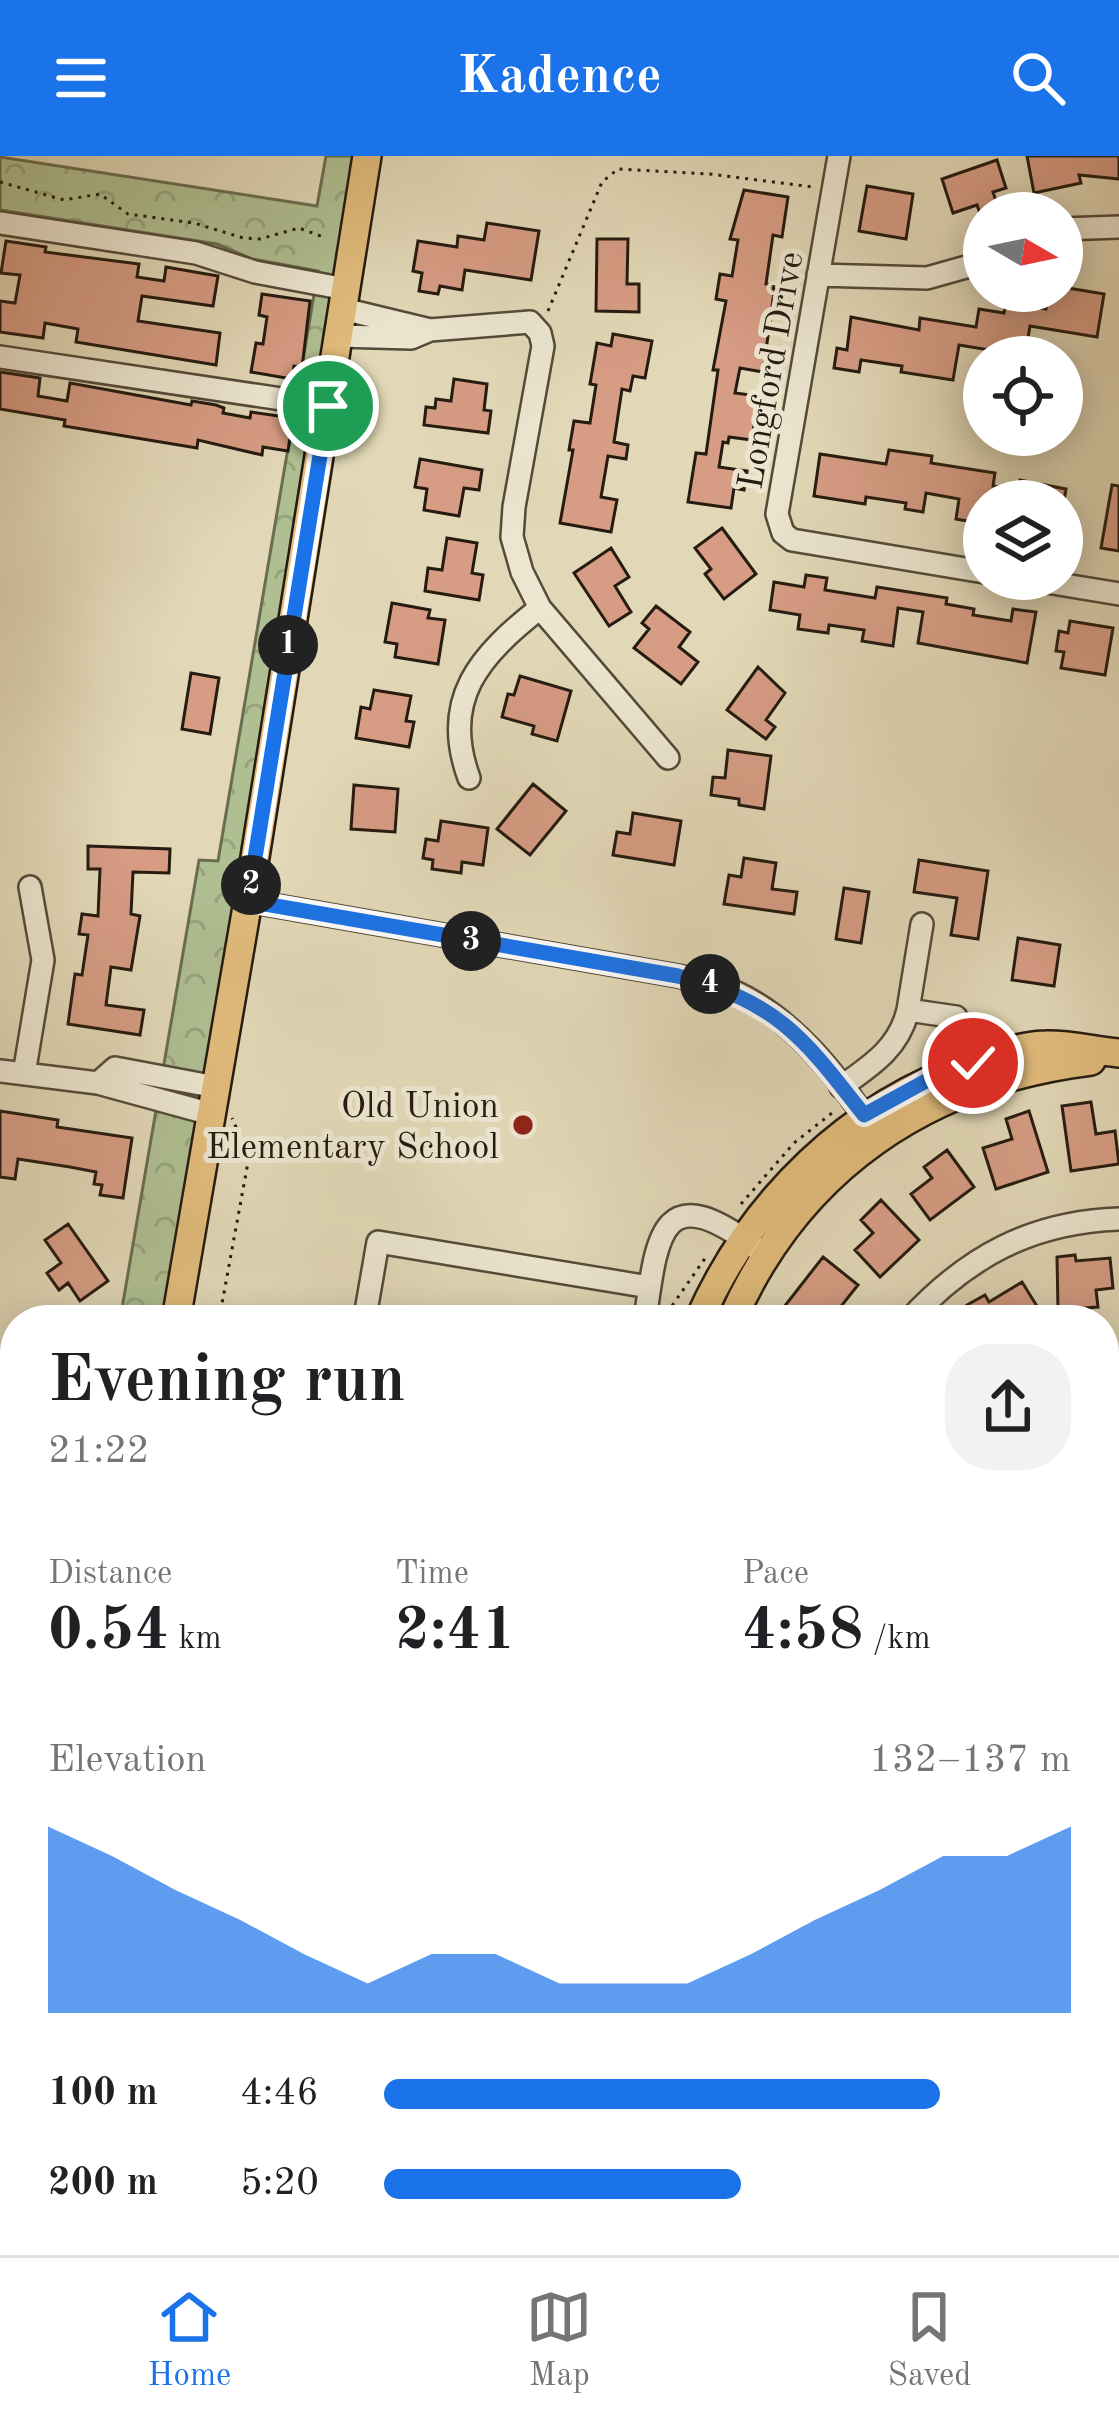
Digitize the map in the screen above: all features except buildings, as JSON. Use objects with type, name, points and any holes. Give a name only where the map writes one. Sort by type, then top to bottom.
[{"type":"main road","points":[[179,1305],[218,1104],[367,156]]},
{"type":"main road","points":[[737,1305],[755,1247],[784,1188],[871,1125],[1038,1068],[1119,1055]]},
{"type":"main road","points":[[706,1305],[716,1282],[755,1247]]},
{"type":"street","name":"Longford Drive","points":[[839,156],[777,514],[783,533],[792,540],[963,568]]},
{"type":"street","points":[[0,223],[196,253],[255,272],[343,311],[430,330],[530,322],[543,346],[512,538],[522,572],[540,608],[668,758]]},
{"type":"street","points":[[1083,228],[1119,226]]},
{"type":"street","points":[[818,274],[927,278],[963,268]]},
{"type":"street","points":[[0,357],[328,406]]},
{"type":"street","points":[[1083,588],[1119,594]]},
{"type":"street","points":[[469,778],[459,749],[466,689],[486,655],[540,608]]},
{"type":"street","points":[[24,1074],[43,960],[30,887]]},
{"type":"street","points":[[248,901],[730,989],[785,1024],[871,1125]]},
{"type":"street","points":[[841,1087],[882,1058],[902,1033],[922,924]]},
{"type":"street","points":[[908,1010],[956,1017]]},
{"type":"street","points":[[0,1071],[98,1083],[115,1069],[218,1104]]},
{"type":"street","points":[[647,1305],[664,1234],[675,1218],[687,1213],[713,1219],[755,1247]]},
{"type":"street","points":[[924,1305],[955,1274],[1016,1238],[1084,1220],[1119,1219]]},
{"type":"street","points":[[367,1305],[378,1242],[649,1287]]},
{"type":"path","points":[[540,333],[602,182],[618,169],[710,173],[833,189]]},
{"type":"path","points":[[0,182],[64,200],[95,193],[128,214],[194,223],[243,238],[260,239],[299,228],[326,238]]},
{"type":"path","points":[[218,1104],[248,1157],[222,1305]]},
{"type":"green space","points":[[326,156],[358,156],[169,1305],[123,1305],[199,860],[218,861],[318,271],[252,259],[217,244],[0,210],[0,157],[317,206]]},
{"type":"place","name":"Old Union Elementary School","points":[[523,1125]]},
{"type":"route","points":[[328,406],[248,901],[730,989],[801,1039],[864,1115],[935,1076],[973,1063]]}]
